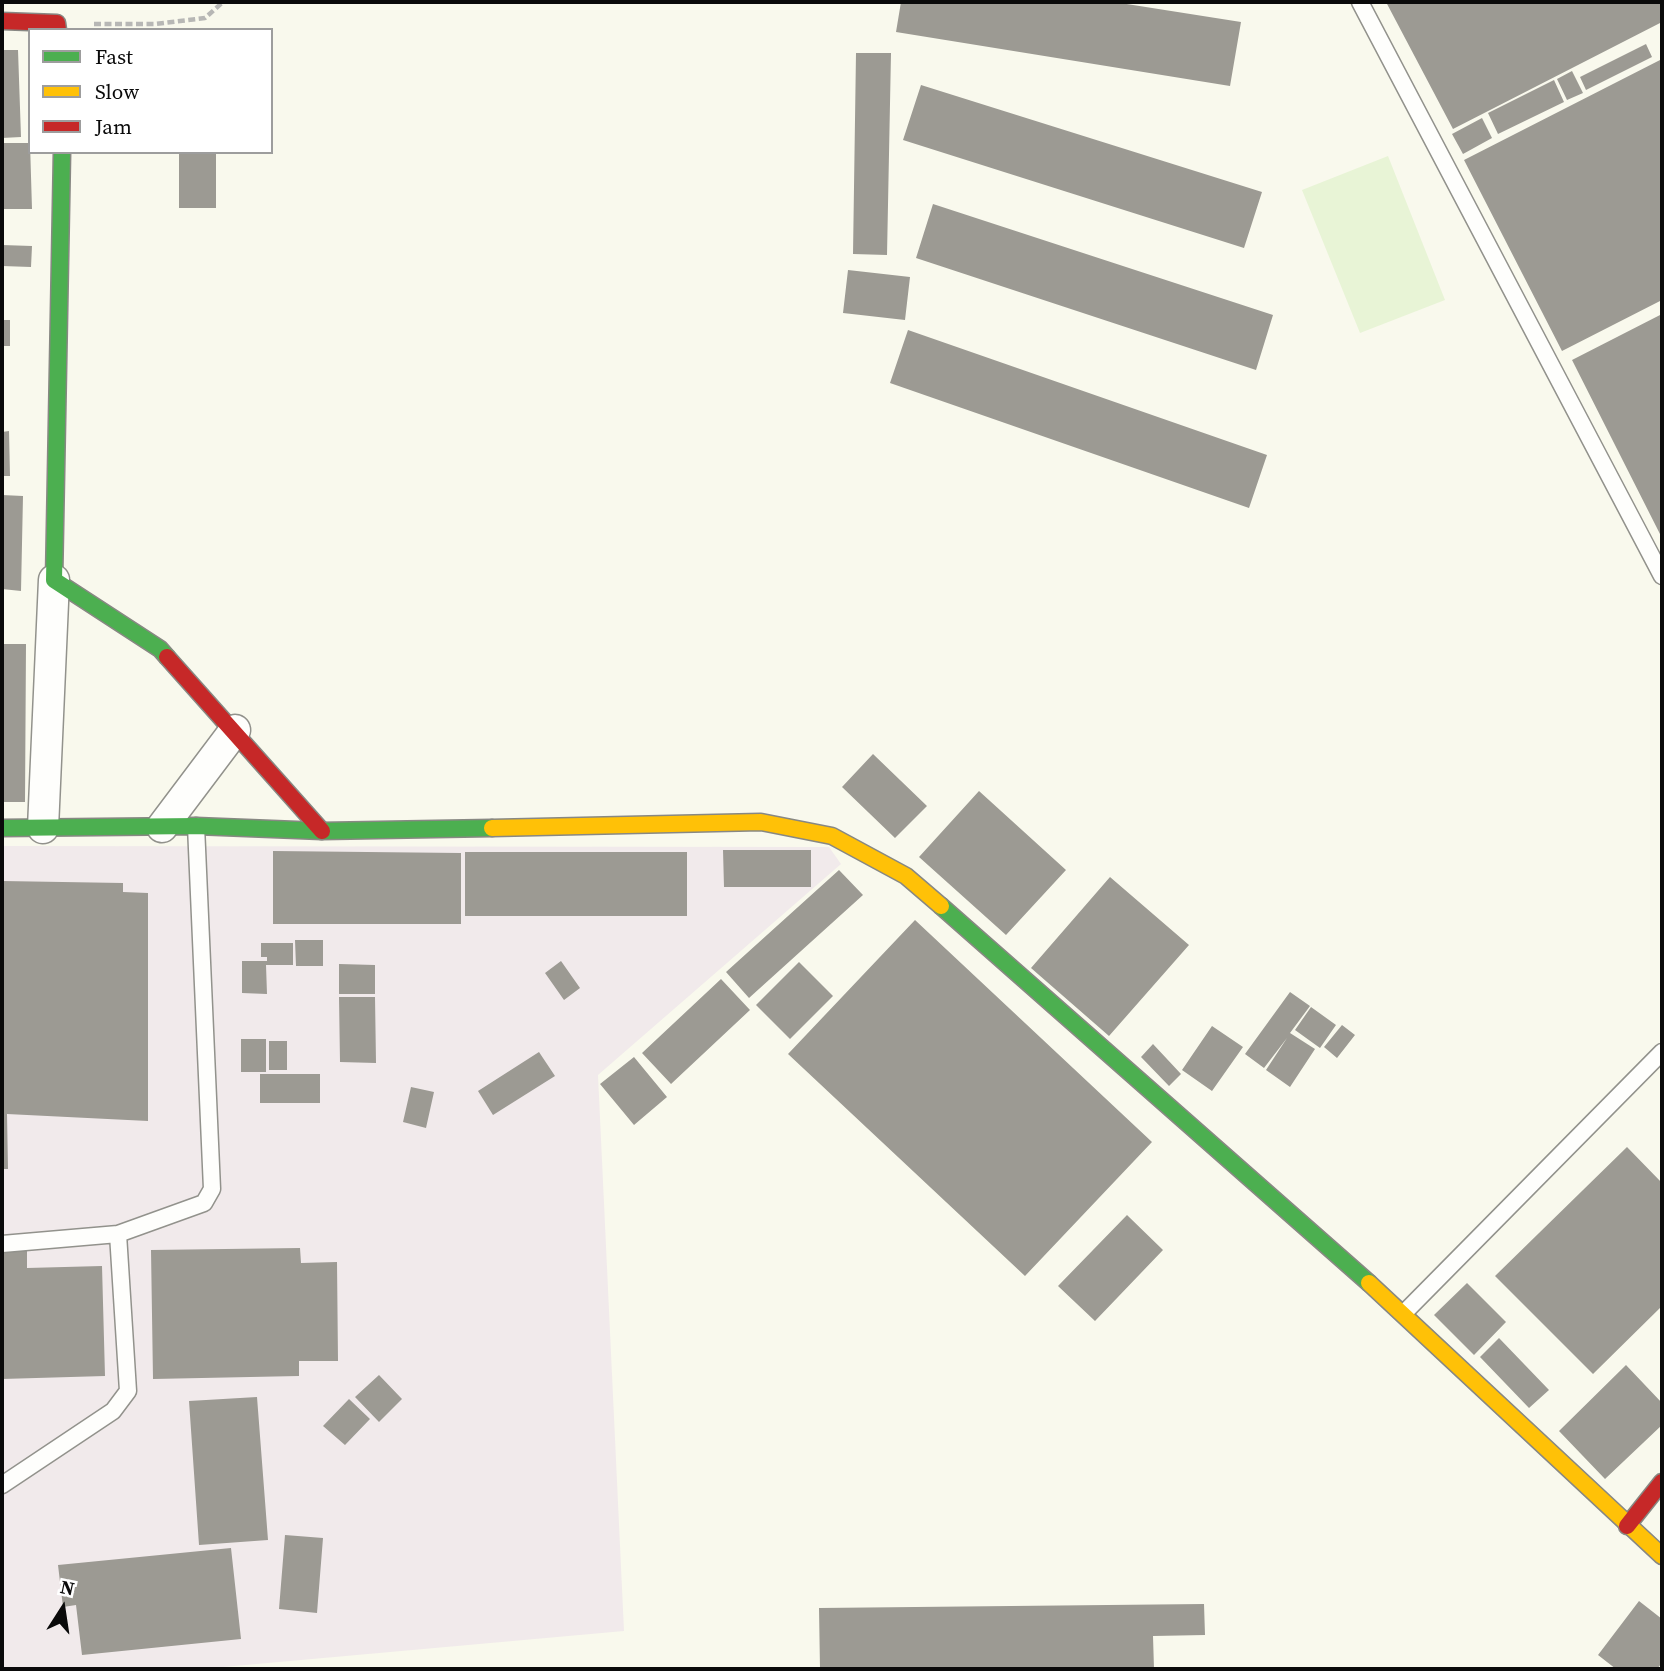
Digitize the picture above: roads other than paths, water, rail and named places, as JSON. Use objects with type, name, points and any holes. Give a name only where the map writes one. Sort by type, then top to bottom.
[{"type":"street","points":[[2,20],[57,27]]},
{"type":"street","points":[[43,828],[54,580],[62,154]]},
{"type":"street","points":[[54,580],[160,649],[235,730],[322,831]]},
{"type":"street","points":[[162,827],[235,730]]},
{"type":"street","points":[[2,828],[196,826],[322,831],[761,822],[832,836],[906,876],[1404,1313],[1662,1556]]},
{"type":"street","points":[[1628,1526],[1662,1482]]},
{"type":"lane","points":[[1360,2],[1662,576]]},
{"type":"lane","points":[[2,1244],[118,1234],[204,1203],[212,1189],[196,826]]},
{"type":"lane","points":[[1404,1313],[1662,1052]]},
{"type":"lane","points":[[2,1485],[113,1411],[128,1391],[118,1234]]}]
